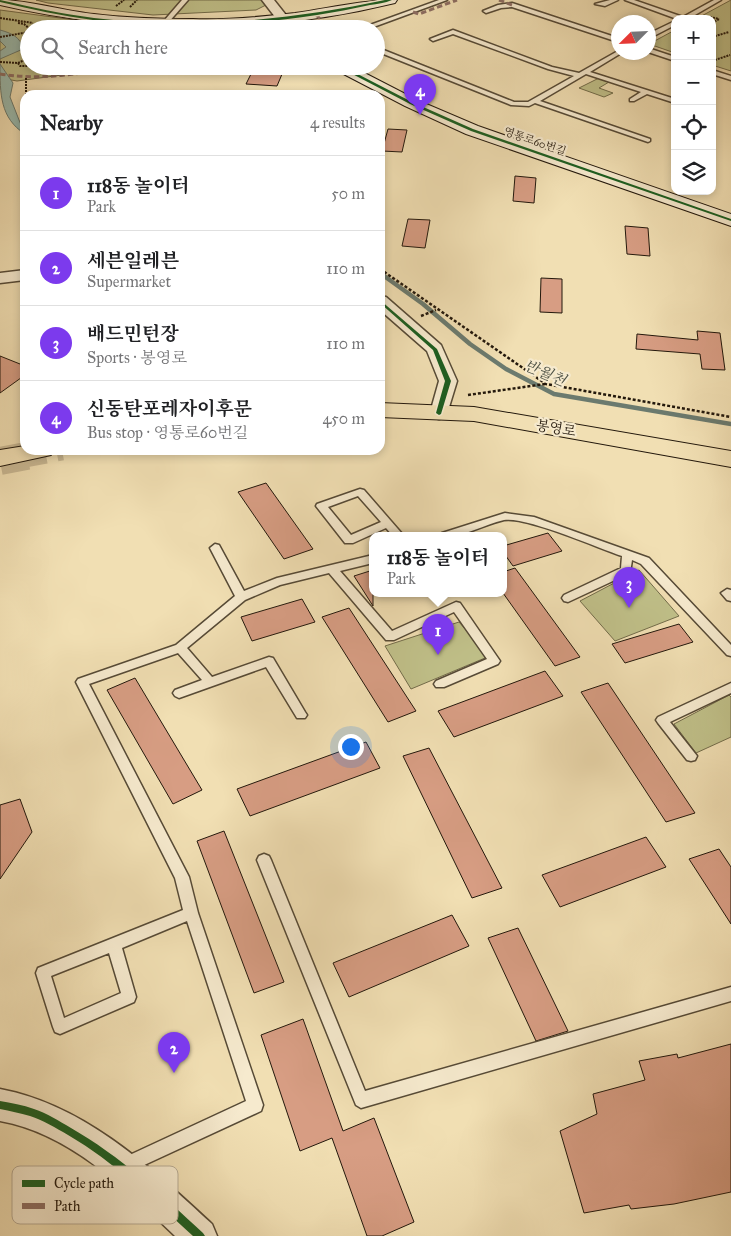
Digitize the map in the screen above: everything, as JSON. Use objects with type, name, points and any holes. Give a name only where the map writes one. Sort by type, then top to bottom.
[{"type":"highway","name":"봉영로","points":[[385,410],[474,414],[731,459]]},
{"type":"highway","points":[[0,458],[20,454]]},
{"type":"street","points":[[268,0],[284,20]]},
{"type":"street","points":[[300,20],[390,0]]},
{"type":"street","points":[[0,1],[44,11],[127,20]]},
{"type":"street","name":"영통로60번길","points":[[357,75],[411,103],[472,130],[731,220]]},
{"type":"street","points":[[0,278],[20,276]]},
{"type":"street","points":[[385,305],[435,349],[448,381],[440,413]]},
{"type":"street","points":[[0,1104],[32,1112],[74,1133],[123,1166]]},
{"type":"street","points":[[178,1216],[200,1236]]},
{"type":"lane","points":[[168,20],[185,0]]},
{"type":"lane","points":[[385,21],[444,0]]},
{"type":"lane","points":[[598,4],[605,4],[615,0]]},
{"type":"lane","points":[[628,0],[683,19],[718,0]]},
{"type":"lane","points":[[486,11],[500,6],[512,5],[611,38]]},
{"type":"lane","points":[[656,33],[671,25]]},
{"type":"lane","points":[[433,39],[453,32],[550,68],[582,74],[671,100]]},
{"type":"lane","points":[[656,53],[671,59]]},
{"type":"lane","points":[[385,54],[514,104],[529,104],[611,57]]},
{"type":"lane","points":[[716,73],[731,78]]},
{"type":"lane","points":[[632,100],[646,92]]},
{"type":"lane","points":[[534,101],[648,140]]},
{"type":"lane","points":[[388,524],[349,540],[322,506],[360,492],[395,532]]},
{"type":"lane","points":[[458,532],[505,516],[530,519],[646,561],[731,652]]},
{"type":"lane","points":[[215,548],[241,597]]},
{"type":"lane","points":[[568,598],[626,570],[627,555]]},
{"type":"lane","points":[[126,1166],[255,1105],[191,913],[182,877],[82,682],[180,648],[241,597],[277,582],[369,560]]},
{"type":"lane","points":[[332,569],[390,637],[456,606],[494,661],[440,684]]},
{"type":"lane","points":[[180,648],[210,682]]},
{"type":"lane","points":[[179,692],[270,661],[302,715]]},
{"type":"lane","points":[[691,756],[662,720],[731,688]]},
{"type":"lane","points":[[264,860],[361,1100],[731,994]]},
{"type":"lane","points":[[114,945],[129,997],[60,1027],[43,973],[191,913]]},
{"type":"path","points":[[0,18],[20,21]]},
{"type":"path","points":[[0,18],[20,23]]},
{"type":"path","points":[[716,36],[730,33]]},
{"type":"path","points":[[0,38],[20,34]]},
{"type":"path","points":[[715,60],[731,55]]},
{"type":"path","points":[[1,62],[18,63]]},
{"type":"path","points":[[26,78],[26,90]]},
{"type":"path","points":[[385,272],[546,384]]},
{"type":"path","points":[[468,395],[546,384],[731,417]]},
{"type":"green space","points":[[36,0],[264,0],[268,4],[256,10],[153,15]]},
{"type":"green space","points":[[731,0],[731,71],[716,66],[716,15],[703,15]]},
{"type":"green space","points":[[0,10],[75,20],[20,20],[20,75],[62,75],[17,81],[0,78]]},
{"type":"green space","points":[[671,32],[671,52],[656,46],[656,40]]},
{"type":"green space","points":[[599,78],[609,82],[599,88],[613,93],[604,97],[579,88]]},
{"type":"green space","points":[[639,570],[679,616],[615,641],[580,601]]},
{"type":"green space","points":[[459,622],[486,653],[485,658],[411,689],[385,646]]},
{"type":"green space","points":[[729,695],[731,697],[731,737],[696,753],[674,724]]},
{"type":"water","points":[[0,30],[15,36],[20,41],[20,50],[0,59],[0,51],[6,47],[0,41]]},
{"type":"water","points":[[0,64],[13,83],[10,97],[20,122],[20,130],[6,113],[0,85]]},
{"type":"building","points":[[250,75],[282,75],[277,86],[246,84]]},
{"type":"building","points":[[388,129],[407,130],[402,152],[385,151]]},
{"type":"building","points":[[515,176],[536,178],[534,203],[513,201]]},
{"type":"building","points":[[408,219],[430,220],[425,248],[402,246]]},
{"type":"building","points":[[625,226],[648,228],[650,256],[627,254]]},
{"type":"building","points":[[541,278],[562,279],[562,313],[540,312]]},
{"type":"building","points":[[697,331],[720,333],[725,370],[702,369],[700,354],[636,349],[637,334],[698,340]]},
{"type":"building","points":[[0,356],[20,364],[20,379],[0,393]]},
{"type":"building","points":[[266,483],[313,549],[284,559],[238,492]]},
{"type":"building","points":[[548,533],[562,551],[513,566],[507,558],[507,545]]},
{"type":"building","points":[[515,568],[580,657],[555,666],[506,597],[507,571]]},
{"type":"building","points":[[369,571],[369,597],[373,597],[373,606],[354,576]]},
{"type":"building","points":[[302,599],[315,622],[252,641],[241,617]]},
{"type":"building","points":[[349,608],[416,711],[388,722],[322,617]]},
{"type":"building","points":[[679,624],[693,642],[625,663],[612,644]]},
{"type":"building","points":[[545,671],[563,696],[454,737],[438,711]]},
{"type":"building","points":[[135,678],[202,790],[173,804],[107,690]]},
{"type":"building","points":[[608,683],[695,813],[666,822],[581,692]]},
{"type":"building","points":[[366,742],[380,768],[250,816],[237,789]]},
{"type":"building","points":[[429,748],[502,888],[472,898],[403,756]]},
{"type":"building","points":[[20,799],[32,832],[0,879],[0,805]]},
{"type":"building","points":[[224,831],[284,982],[254,993],[197,841]]},
{"type":"building","points":[[646,837],[666,867],[560,907],[542,875]]},
{"type":"building","points":[[719,849],[731,867],[731,924],[689,859]]},
{"type":"building","points":[[452,915],[469,946],[349,997],[333,963]]},
{"type":"building","points":[[518,928],[568,1031],[536,1041],[488,938]]},
{"type":"building","points":[[303,1019],[343,1131],[374,1118],[414,1222],[382,1236],[367,1236],[332,1138],[300,1151],[261,1035]]},
{"type":"building","points":[[731,1044],[731,1192],[674,1204],[631,1209],[629,1205],[584,1213],[560,1131],[597,1114],[593,1094],[645,1080],[639,1061],[677,1054],[678,1058]]},
{"type":"waterway","name":"반월천","points":[[385,277],[423,304],[470,344],[506,369],[554,394],[731,424]]},
{"type":"tunnel","points":[[0,461],[32,455]]},
{"type":"tunnel","points":[[25,457],[36,455]]},
{"type":"marked path","points":[[413,12],[419,14],[457,0]]},
{"type":"marked path","points":[[499,0],[512,5]]},
{"type":"marked path","points":[[316,15],[321,20]]},
{"type":"marked path","points":[[0,74],[26,78],[69,75]]},
{"type":"cycle path","points":[[265,20],[343,10],[390,0]]},
{"type":"cycle path","points":[[0,1],[47,12],[108,20]]},
{"type":"cycle path","points":[[357,75],[411,103],[472,130],[731,220]]},
{"type":"cycle path","points":[[385,305],[435,349],[448,381],[439,413]]},
{"type":"cycle path","points":[[0,1105],[34,1113],[58,1125],[121,1166]]},
{"type":"cycle path","points":[[178,1216],[200,1236]]},
{"type":"place","name":"신동탄포레자이후문","points":[[420,115]]},
{"type":"place","name":"배드민턴장","points":[[629,608]]},
{"type":"place","name":"118동 놀이터","points":[[438,655]]},
{"type":"place","name":"세븐일레븐","points":[[174,1073]]}]
